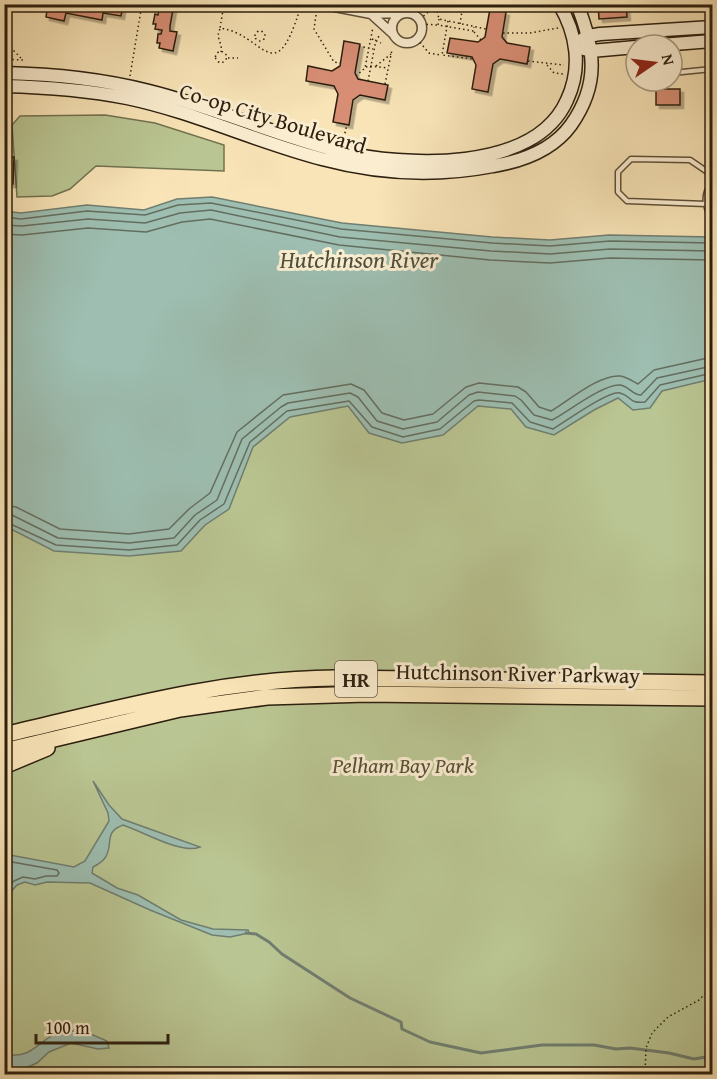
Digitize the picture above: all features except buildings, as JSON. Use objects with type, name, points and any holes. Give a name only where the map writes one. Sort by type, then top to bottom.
[{"type":"highway","name":"Hutchinson River Parkway","points":[[4,735],[173,695],[283,680],[345,678],[712,683]]},
{"type":"highway","name":"Hutchinson River Parkway","points":[[4,751],[191,707],[294,695],[712,698]]},
{"type":"highway","points":[[4,766],[80,732]]},
{"type":"main road","name":"Co-op City Boulevard","points":[[4,73],[63,76],[210,108],[341,152],[387,159],[442,160],[492,154],[524,144],[550,124],[566,103],[576,75],[575,46],[559,4]]},
{"type":"main road","name":"Co-op City Boulevard","points":[[4,86],[127,90],[299,153],[346,165],[402,172],[461,171],[534,155],[558,140],[579,113],[586,98],[592,74],[588,36],[577,4]]},
{"type":"main road","points":[[575,46],[588,36],[712,27]]},
{"type":"main road","points":[[684,43],[712,41]]},
{"type":"main road","points":[[575,46],[591,51],[624,48]]},
{"type":"street","points":[[325,5],[371,14],[409,12],[421,22],[422,30],[413,42],[402,43],[371,14]]},
{"type":"street","points":[[393,34],[392,23],[400,13]]},
{"type":"lane","points":[[684,72],[712,69]]},
{"type":"lane","points":[[706,204],[627,201],[618,192],[618,172],[631,159],[690,160],[712,175]]},
{"type":"lane","points":[[712,183],[708,188],[706,204],[712,218]]},
{"type":"path","points":[[4,9],[8,4]]},
{"type":"path","points":[[127,90],[142,4]]},
{"type":"path","points":[[224,4],[218,37],[222,48],[216,57],[218,62],[224,62],[227,58],[238,58]]},
{"type":"path","points":[[455,28],[463,4]]},
{"type":"path","points":[[476,4],[490,7]]},
{"type":"path","points":[[434,5],[439,20],[438,25]]},
{"type":"path","points":[[434,5],[421,22],[473,31],[481,40]]},
{"type":"path","points":[[220,28],[236,31],[270,54],[281,50],[299,12]]},
{"type":"path","points":[[316,15],[314,29],[334,62],[340,63]]},
{"type":"path","points":[[439,20],[486,29]]},
{"type":"path","points":[[442,55],[448,21]]},
{"type":"path","points":[[464,29],[465,25]]},
{"type":"path","points":[[365,68],[374,26]]},
{"type":"path","points":[[473,31],[475,26]]},
{"type":"path","points":[[503,33],[530,33],[561,27]]},
{"type":"path","points":[[252,41],[258,31],[263,31],[265,37],[257,47]]},
{"type":"path","points":[[368,81],[376,40],[380,35]]},
{"type":"path","points":[[255,37],[260,41]]},
{"type":"path","points":[[371,39],[381,43]]},
{"type":"path","points":[[417,39],[429,53],[471,61],[473,59]]},
{"type":"path","points":[[4,41],[23,60],[4,59]]},
{"type":"path","points":[[360,46],[374,49]]},
{"type":"path","points":[[375,66],[392,51],[385,84]]},
{"type":"path","points":[[221,52],[225,53],[227,58]]},
{"type":"path","points":[[367,57],[372,58]]},
{"type":"path","points":[[528,61],[568,65]]},
{"type":"path","points":[[546,64],[554,73]]},
{"type":"path","points":[[356,76],[370,66],[388,69]]},
{"type":"path","points":[[341,152],[347,124]]},
{"type":"path","points":[[645,1074],[646,1048],[652,1034],[668,1017],[699,1000],[712,987]]},
{"type":"green space","points":[[105,115],[155,123],[224,145],[224,171],[96,166],[70,189],[52,196],[17,197],[12,125],[20,116]]},
{"type":"green space","name":"Pelham Bay Park","points":[[5,353],[712,359],[712,1074],[5,1074]]},
{"type":"water","name":"Hutchinson River","points":[[212,197],[342,223],[492,237],[550,240],[609,235],[712,237],[712,379],[662,391],[650,408],[633,410],[618,398],[554,435],[526,427],[511,409],[478,406],[443,435],[402,443],[369,433],[348,406],[290,417],[253,447],[229,509],[205,525],[181,551],[129,556],[54,551],[5,526],[5,211],[21,213],[87,205],[144,210],[177,199]]},
{"type":"water","points":[[93,781],[109,805],[122,819],[200,847],[183,848],[123,825],[113,831],[108,853],[93,867],[92,873],[117,888],[138,895],[181,920],[213,929],[248,930],[249,933],[230,937],[212,935],[90,883],[47,882],[35,885],[25,882],[17,885],[5,898],[5,858],[10,855],[74,867],[85,861],[109,821],[108,813]]},
{"type":"water","points":[[67,1030],[93,1035],[107,1041],[109,1048],[98,1049],[71,1043],[49,1052],[37,1063],[21,1070],[5,1072],[5,1055],[24,1054],[50,1037]]},
{"type":"waterway","points":[[246,933],[256,934],[282,954],[350,998],[401,1022],[402,1029],[430,1042],[481,1053],[542,1045],[594,1045],[669,1053],[694,1059],[712,1056]]}]
